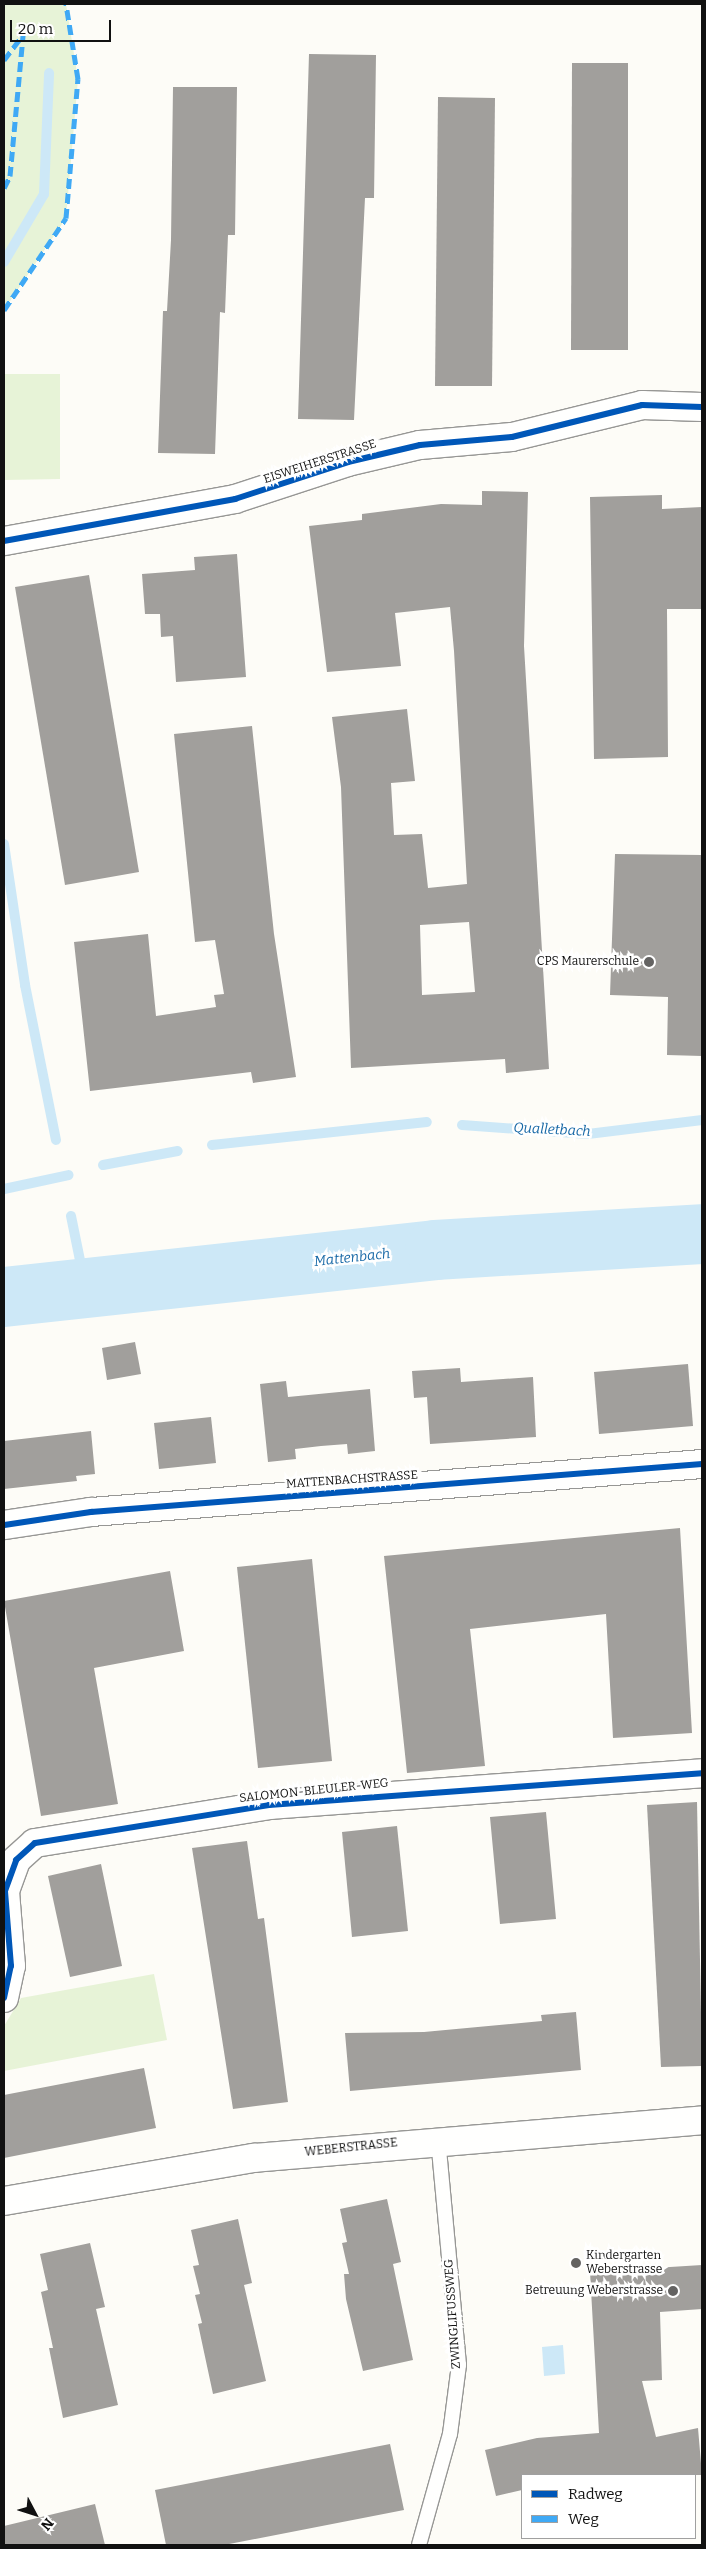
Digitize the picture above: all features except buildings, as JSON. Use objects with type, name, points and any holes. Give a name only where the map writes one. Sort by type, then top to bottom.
[{"type":"street","name":"EISWEIHERSTRASSE","points":[[4,540],[235,499],[397,450],[512,438],[642,405],[702,407]]},
{"type":"street","name":"MATTENBACHSTRASSE","points":[[4,1525],[91,1512],[702,1464]]},
{"type":"street","name":"SALOMON-BLEULER-WEG","points":[[4,1998],[11,1966],[5,1891],[16,1860],[36,1843],[269,1804],[702,1773]]},
{"type":"street","name":"WEBERSTRASSE","points":[[4,2201],[254,2158],[438,2139],[702,2120]]},
{"type":"lane","name":"ZWINGLIFUSSWEG","points":[[419,2545],[450,2434],[459,2365],[438,2139]]},
{"type":"green space","points":[[4,4],[66,4],[78,79],[66,218],[4,310]]},
{"type":"green space","points":[[4,374],[60,374],[60,479],[4,480]]},
{"type":"green space","points":[[154,1974],[167,2040],[4,2071],[4,2026],[21,1998]]},
{"type":"water","points":[[563,2345],[565,2374],[544,2376],[542,2347]]},
{"type":"waterway","points":[[4,262],[44,194],[49,73]]},
{"type":"waterway","points":[[4,844],[25,985],[56,1140]]},
{"type":"waterway","name":"Qualletbach","points":[[462,1125],[588,1134],[702,1120]]},
{"type":"waterway","name":"Qualletbach","points":[[212,1145],[427,1122]]},
{"type":"waterway","name":"Qualletbach","points":[[103,1165],[178,1151]]},
{"type":"waterway","name":"Qualletbach","points":[[4,1189],[69,1175]]},
{"type":"waterway","points":[[71,1216],[85,1285]]},
{"type":"waterway","name":"Mattenbach","points":[[4,1297],[435,1250],[702,1234]]},
{"type":"marked path","points":[[4,310],[66,218],[78,79],[66,4]]},
{"type":"marked path","points":[[4,188],[10,176],[24,24]]},
{"type":"marked path","points":[[4,60],[23,35]]},
{"type":"cycle path","points":[[4,541],[235,499],[348,462],[420,445],[512,437],[642,405],[702,407]]},
{"type":"cycle path","points":[[4,1525],[91,1512],[702,1464]]},
{"type":"cycle path","points":[[4,1998],[11,1966],[5,1891],[16,1860],[35,1843],[269,1805],[702,1773]]},
{"type":"place","name":"CPS Maurerschule","points":[[649,962]]},
{"type":"place","name":"Kindergarten Weberstrasse","points":[[576,2263]]},
{"type":"place","name":"Betreuung Weberstrasse","points":[[673,2291]]}]
